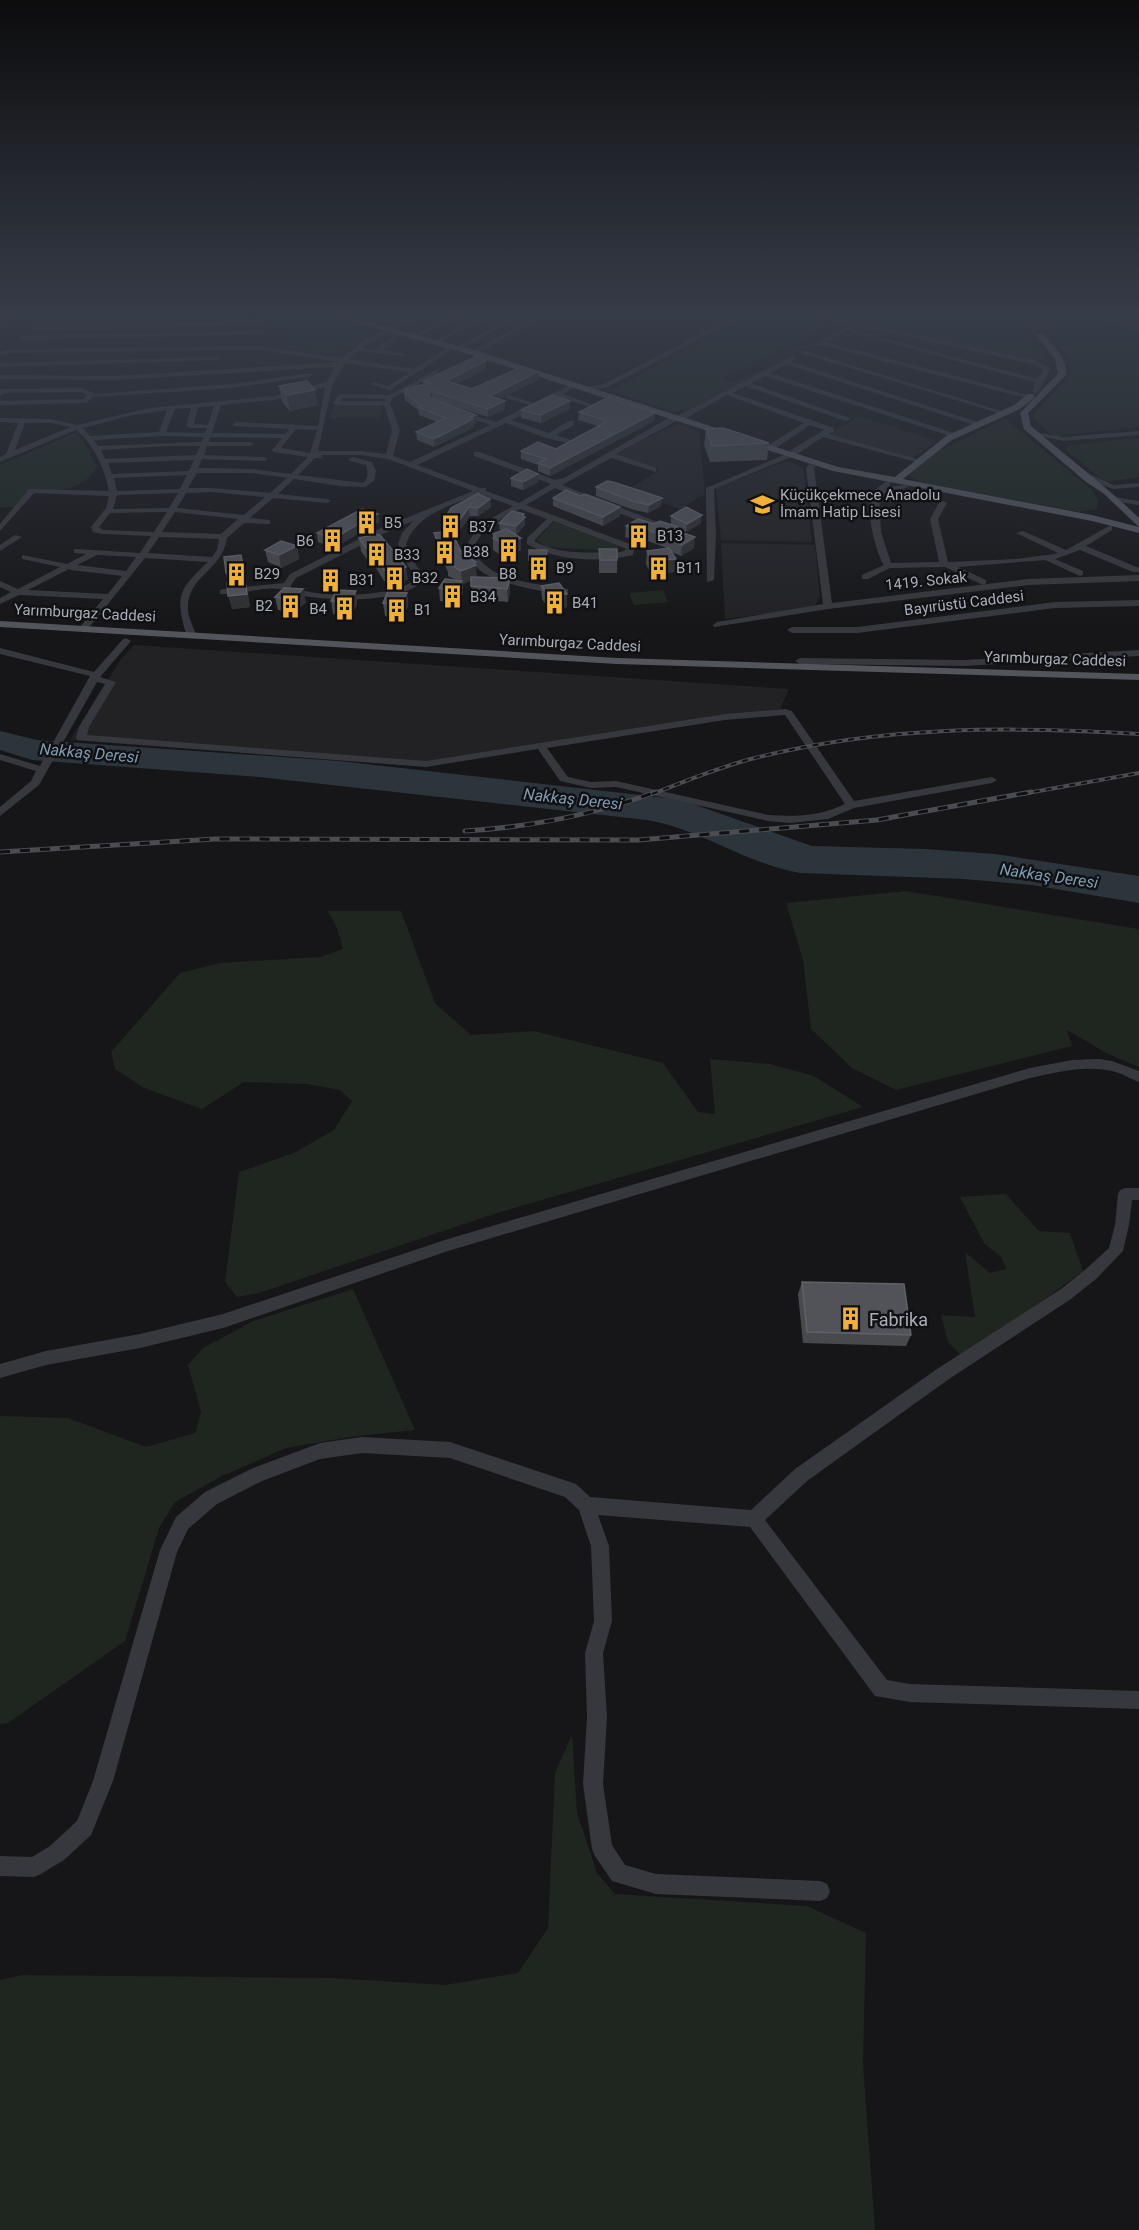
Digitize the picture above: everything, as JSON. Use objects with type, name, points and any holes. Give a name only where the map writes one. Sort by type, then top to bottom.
[{"type":"main road","points":[[676,418],[790,455],[812,466],[986,503],[1091,521],[1139,535]]},
{"type":"main road","points":[[676,418],[687,424],[836,469],[897,484],[1139,530]]},
{"type":"main road","points":[[897,484],[900,476],[956,435],[993,418]]},
{"type":"main road","points":[[1014,418],[1085,477],[1106,491],[1111,505],[1139,525]]},
{"type":"main road","points":[[1025,418],[1027,427]]},
{"type":"main road","points":[[1091,521],[1111,505]]},
{"type":"main road","name":"Yarımburgaz Caddesi","points":[[0,624],[81,633],[126,641],[612,671],[1025,680],[1139,685]]},
{"type":"main road","name":"Yarımburgaz Caddesi","points":[[0,633],[190,634],[617,661],[1139,677]]},
{"type":"street","points":[[51,422],[53,418]]},
{"type":"street","points":[[88,438],[150,418]]},
{"type":"street","points":[[162,434],[168,418]]},
{"type":"street","points":[[192,418],[190,426],[233,435],[286,436]]},
{"type":"street","points":[[81,633],[142,556],[174,510],[201,457],[214,418]]},
{"type":"street","points":[[233,435],[238,418]]},
{"type":"street","points":[[317,454],[322,418]]},
{"type":"street","points":[[389,457],[396,430],[393,418]]},
{"type":"street","points":[[477,418],[497,425]]},
{"type":"street","points":[[412,464],[510,418]]},
{"type":"street","points":[[565,591],[490,574],[473,561],[469,550],[473,539],[481,528],[519,505],[676,418]]},
{"type":"street","points":[[799,418],[831,429]]},
{"type":"street","points":[[710,580],[712,533],[710,488],[790,455],[849,418]]},
{"type":"street","points":[[881,418],[956,435]]},
{"type":"street","points":[[961,418],[980,424]]},
{"type":"street","points":[[0,420],[51,422],[75,427],[140,423],[162,434],[210,430]]},
{"type":"street","points":[[506,420],[568,442]]},
{"type":"street","points":[[9,456],[22,421]]},
{"type":"street","points":[[770,448],[810,422]]},
{"type":"street","points":[[549,436],[571,423]]},
{"type":"street","points":[[237,424],[320,428]]},
{"type":"street","points":[[0,460],[75,427]]},
{"type":"street","points":[[75,427],[88,438],[103,461],[114,494],[108,511],[94,527],[96,530],[223,537]]},
{"type":"street","points":[[249,471],[277,447],[294,428]]},
{"type":"street","points":[[1035,434],[1058,439],[1081,439],[1139,433]]},
{"type":"street","points":[[822,435],[920,461]]},
{"type":"street","points":[[1060,456],[1059,445],[1081,439]]},
{"type":"street","points":[[95,448],[166,444],[277,447],[362,460],[369,465],[370,481],[360,486],[249,471],[109,476]]},
{"type":"street","points":[[190,634],[184,611],[188,585],[215,560],[221,550],[223,537],[317,454],[360,453],[389,457],[483,490],[519,505],[553,517],[561,520],[632,548],[630,552],[621,555],[555,553],[539,549],[530,543],[531,538],[553,517]]},
{"type":"street","points":[[477,454],[558,483],[681,534]]},
{"type":"street","points":[[611,455],[653,470]]},
{"type":"street","points":[[103,461],[201,457],[264,459]]},
{"type":"street","points":[[812,466],[810,468],[828,606]]},
{"type":"street","points":[[1085,477],[1113,487],[1139,487]]},
{"type":"street","points":[[875,494],[897,484]]},
{"type":"street","points":[[875,494],[896,487],[897,484]]},
{"type":"street","points":[[1111,505],[1123,491],[1139,487]]},
{"type":"street","points":[[0,529],[32,492],[114,494],[212,490],[327,501]]},
{"type":"street","points":[[223,592],[284,586],[292,576],[384,530],[483,490]]},
{"type":"street","points":[[875,494],[873,504],[880,548],[884,561],[889,566]]},
{"type":"street","points":[[943,503],[934,519],[943,563]]},
{"type":"street","points":[[1111,505],[1139,503]]},
{"type":"street","points":[[108,511],[174,510],[267,522]]},
{"type":"street","points":[[284,586],[299,595],[354,596],[398,591],[417,585],[422,578],[412,566],[402,544],[406,533],[426,512]]},
{"type":"street","points":[[865,577],[889,566],[999,562],[1046,557],[1065,553],[1109,528]]},
{"type":"street","points":[[1020,533],[1065,553]]},
{"type":"street","points":[[1,548],[18,537]]},
{"type":"street","points":[[1079,546],[1137,574]]},
{"type":"street","points":[[77,551],[215,560]]},
{"type":"street","points":[[0,602],[96,552]]},
{"type":"street","points":[[26,557],[71,567],[128,574]]},
{"type":"street","points":[[1046,557],[1080,573]]},
{"type":"street","points":[[943,563],[983,582]]},
{"type":"street","name":"1419. Sokak","points":[[717,625],[828,606],[1028,582],[1137,574]]},
{"type":"street","points":[[0,584],[18,592],[111,597]]},
{"type":"street","name":"Bayırüstü Caddesi","points":[[792,630],[856,630],[1054,605],[1139,603]]},
{"type":"street","points":[[0,813],[35,783],[95,677],[126,641]]},
{"type":"street","points":[[0,651],[111,682],[84,727],[81,738],[426,764],[725,717],[786,712],[789,713],[851,805]]},
{"type":"street","points":[[800,660],[964,663],[1139,653]]},
{"type":"street","points":[[541,746],[564,779],[591,785],[616,784],[768,818],[790,820],[828,816],[851,805],[992,780]]},
{"type":"street","points":[[0,757],[45,765]]},
{"type":"street","points":[[0,1371],[46,1358],[140,1341],[223,1321],[448,1245],[1030,1072],[1084,1062],[1127,1070],[1139,1077]]},
{"type":"street","points":[[586,1505],[753,1519],[801,1475],[943,1374],[1066,1294],[1091,1274],[1116,1251],[1122,1225],[1125,1194],[1139,1194]]},
{"type":"street","points":[[0,1866],[33,1868],[57,1853],[84,1828],[103,1780],[168,1550],[182,1522],[210,1498],[257,1475],[320,1451],[362,1445],[450,1450],[570,1490],[586,1505],[600,1546],[603,1621],[594,1653],[597,1717],[593,1784],[602,1849],[619,1874],[656,1884],[820,1891]]},
{"type":"street","points":[[753,1519],[882,1689],[910,1693],[1139,1700]]},
{"type":"shaded area","points":[[857,418],[866,418],[937,441],[913,458],[828,435]]},
{"type":"shaded area","points":[[1035,418],[1139,418],[1139,427],[1056,436],[1040,425]]},
{"type":"shaded area","points":[[1007,420],[1091,489],[1098,500],[1097,509],[1079,512],[920,482],[908,475],[940,450]]},
{"type":"shaded area","points":[[678,424],[699,431],[705,494],[680,509],[628,490],[659,470],[616,456],[638,442]]},
{"type":"shaded area","points":[[75,433],[80,436],[97,467],[91,475],[77,486],[51,491],[32,491],[19,507],[0,507],[0,465]]},
{"type":"shaded area","points":[[1139,438],[1139,477],[1105,482],[1066,450],[1072,445]]},
{"type":"shaded area","name":"Küçükçekmece Anadolu İmam Hatip Lisesi","points":[[787,461],[803,467],[812,542],[721,540],[716,488]]},
{"type":"shaded area","points":[[552,523],[619,546],[613,551],[546,547],[537,540]]},
{"type":"shaded area","points":[[721,543],[815,545],[820,597],[816,604],[809,608],[725,619]]},
{"type":"shaded area","points":[[663,590],[668,602],[634,605],[629,593]]},
{"type":"shaded area","points":[[134,645],[789,689],[780,709],[420,766],[70,740],[121,659]]},
{"type":"shaded area","points":[[906,891],[1139,929],[1139,1067],[1108,1054],[1067,1030],[1072,1046],[896,1090],[852,1068],[811,1029],[803,960],[786,903]]},
{"type":"shaded area","points":[[328,911],[401,911],[435,1003],[471,1035],[534,1031],[663,1063],[698,1112],[715,1114],[710,1059],[770,1064],[814,1076],[863,1107],[497,1213],[259,1293],[237,1297],[225,1282],[239,1172],[294,1153],[334,1130],[352,1101],[340,1090],[307,1084],[244,1082],[202,1109],[144,1088],[115,1069],[111,1052],[180,973],[220,963],[320,957],[343,949],[337,928]]},
{"type":"shaded area","points":[[1006,1194],[1039,1231],[1070,1233],[1083,1271],[964,1358],[948,1342],[941,1315],[975,1317],[965,1252],[990,1273],[1006,1269],[1002,1258],[984,1243],[960,1197]]},
{"type":"shaded area","points":[[353,1289],[415,1430],[356,1436],[286,1448],[222,1476],[175,1502],[159,1528],[125,1641],[8,1723],[0,1724],[0,1416],[68,1418],[146,1447],[195,1433],[201,1412],[188,1365],[203,1348],[253,1321]]},
{"type":"shaded area","points":[[572,1735],[577,1813],[597,1873],[615,1894],[807,1906],[866,1933],[863,2064],[875,2230],[0,2230],[0,1980],[22,1975],[331,1978],[445,1985],[518,1973],[548,1928],[555,1773]]},
{"type":"water","name":"Nakkaş Deresi","points":[[0,731],[37,740],[339,761],[666,798],[690,803],[812,846],[925,849],[995,854],[1139,876],[1139,903],[1032,885],[964,879],[800,873],[761,862],[667,824],[647,820],[259,777],[32,760],[0,750]]},
{"type":"building","points":[[446,418],[473,419],[434,439],[416,432]]},
{"type":"building","points":[[599,418],[645,418],[550,468],[538,463],[546,459],[521,451],[538,442],[556,449],[608,421]]},
{"type":"building","points":[[723,428],[769,443],[712,446],[706,429]]},
{"type":"building","points":[[527,469],[538,474],[523,482],[511,478]]},
{"type":"building","points":[[607,481],[662,498],[649,505],[596,487]]},
{"type":"building","points":[[566,490],[581,496],[585,494],[620,507],[603,517],[553,498]]},
{"type":"building","points":[[479,493],[490,499],[478,508],[469,507],[457,524],[442,523],[451,508]]},
{"type":"building","points":[[686,507],[702,515],[687,524],[671,516]]},
{"type":"building","points":[[362,509],[378,514],[333,539],[317,533]]},
{"type":"building","points":[[512,511],[524,514],[522,516],[525,517],[516,526],[499,523]]},
{"type":"building","points":[[638,519],[654,524],[660,521],[678,527],[675,530],[695,537],[682,545],[668,540],[671,538],[648,530],[639,532],[626,526]]},
{"type":"building","points":[[506,529],[521,538],[503,544],[493,538],[496,536],[493,534]]},
{"type":"building","points":[[451,531],[463,555],[476,562],[473,563],[476,565],[461,571],[447,563],[450,561],[445,558],[434,533]]},
{"type":"building","points":[[377,534],[406,567],[403,568],[404,570],[390,573],[385,571],[359,538]]},
{"type":"building","points":[[281,541],[297,546],[279,555],[265,550]]},
{"type":"building","points":[[669,548],[676,559],[652,561],[647,551]]},
{"type":"building","points":[[599,549],[617,549],[617,560],[600,560]]},
{"type":"building","points":[[529,550],[547,550],[546,560],[529,560]]},
{"type":"building","points":[[241,555],[244,571],[226,573],[224,557]]},
{"type":"building","points":[[471,577],[510,578],[507,589],[471,586]]},
{"type":"building","points":[[445,579],[462,581],[456,591],[439,588]]},
{"type":"building","points":[[245,581],[247,594],[228,596],[227,583]]},
{"type":"building","points":[[559,583],[567,594],[550,597],[541,586]]},
{"type":"building","points":[[284,588],[303,589],[291,600],[275,597]]},
{"type":"building","points":[[337,590],[356,591],[349,603],[331,601]]},
{"type":"building","points":[[388,591],[407,593],[401,604],[383,603]]},
{"type":"building","name":"Fabrika","points":[[802,1282],[904,1284],[911,1335],[807,1332]]},
{"type":"railway","points":[[652,794],[703,774],[755,758],[802,747],[898,734],[994,730],[1139,734]]},
{"type":"railway","points":[[1022,794],[1139,773]]},
{"type":"railway","points":[[465,831],[562,819],[656,792]]},
{"type":"railway","points":[[0,852],[215,839],[639,840],[877,820],[1031,792]]},
{"type":"place","name":"Küçükçekmece Anadolu İmam Hatip Lisesi","points":[[762,504]]},
{"type":"place","name":"B5","points":[[366,523]]},
{"type":"place","name":"B37","points":[[451,527]]},
{"type":"place","name":"B13","points":[[639,536]]},
{"type":"place","name":"B6","points":[[332,541]]},
{"type":"place","name":"B8","points":[[508,550]]},
{"type":"place","name":"B38","points":[[445,552]]},
{"type":"place","name":"B33","points":[[376,555]]},
{"type":"place","name":"B9","points":[[538,568]]},
{"type":"place","name":"B11","points":[[658,568]]},
{"type":"place","name":"B29","points":[[236,574]]},
{"type":"place","name":"B32","points":[[394,578]]},
{"type":"place","name":"B31","points":[[331,580]]},
{"type":"place","name":"B34","points":[[452,597]]},
{"type":"place","name":"B41","points":[[554,603]]},
{"type":"place","name":"B2","points":[[291,606]]},
{"type":"place","name":"B4","points":[[345,609]]},
{"type":"place","name":"B1","points":[[396,610]]},
{"type":"place","name":"Fabrika","points":[[851,1319]]}]
